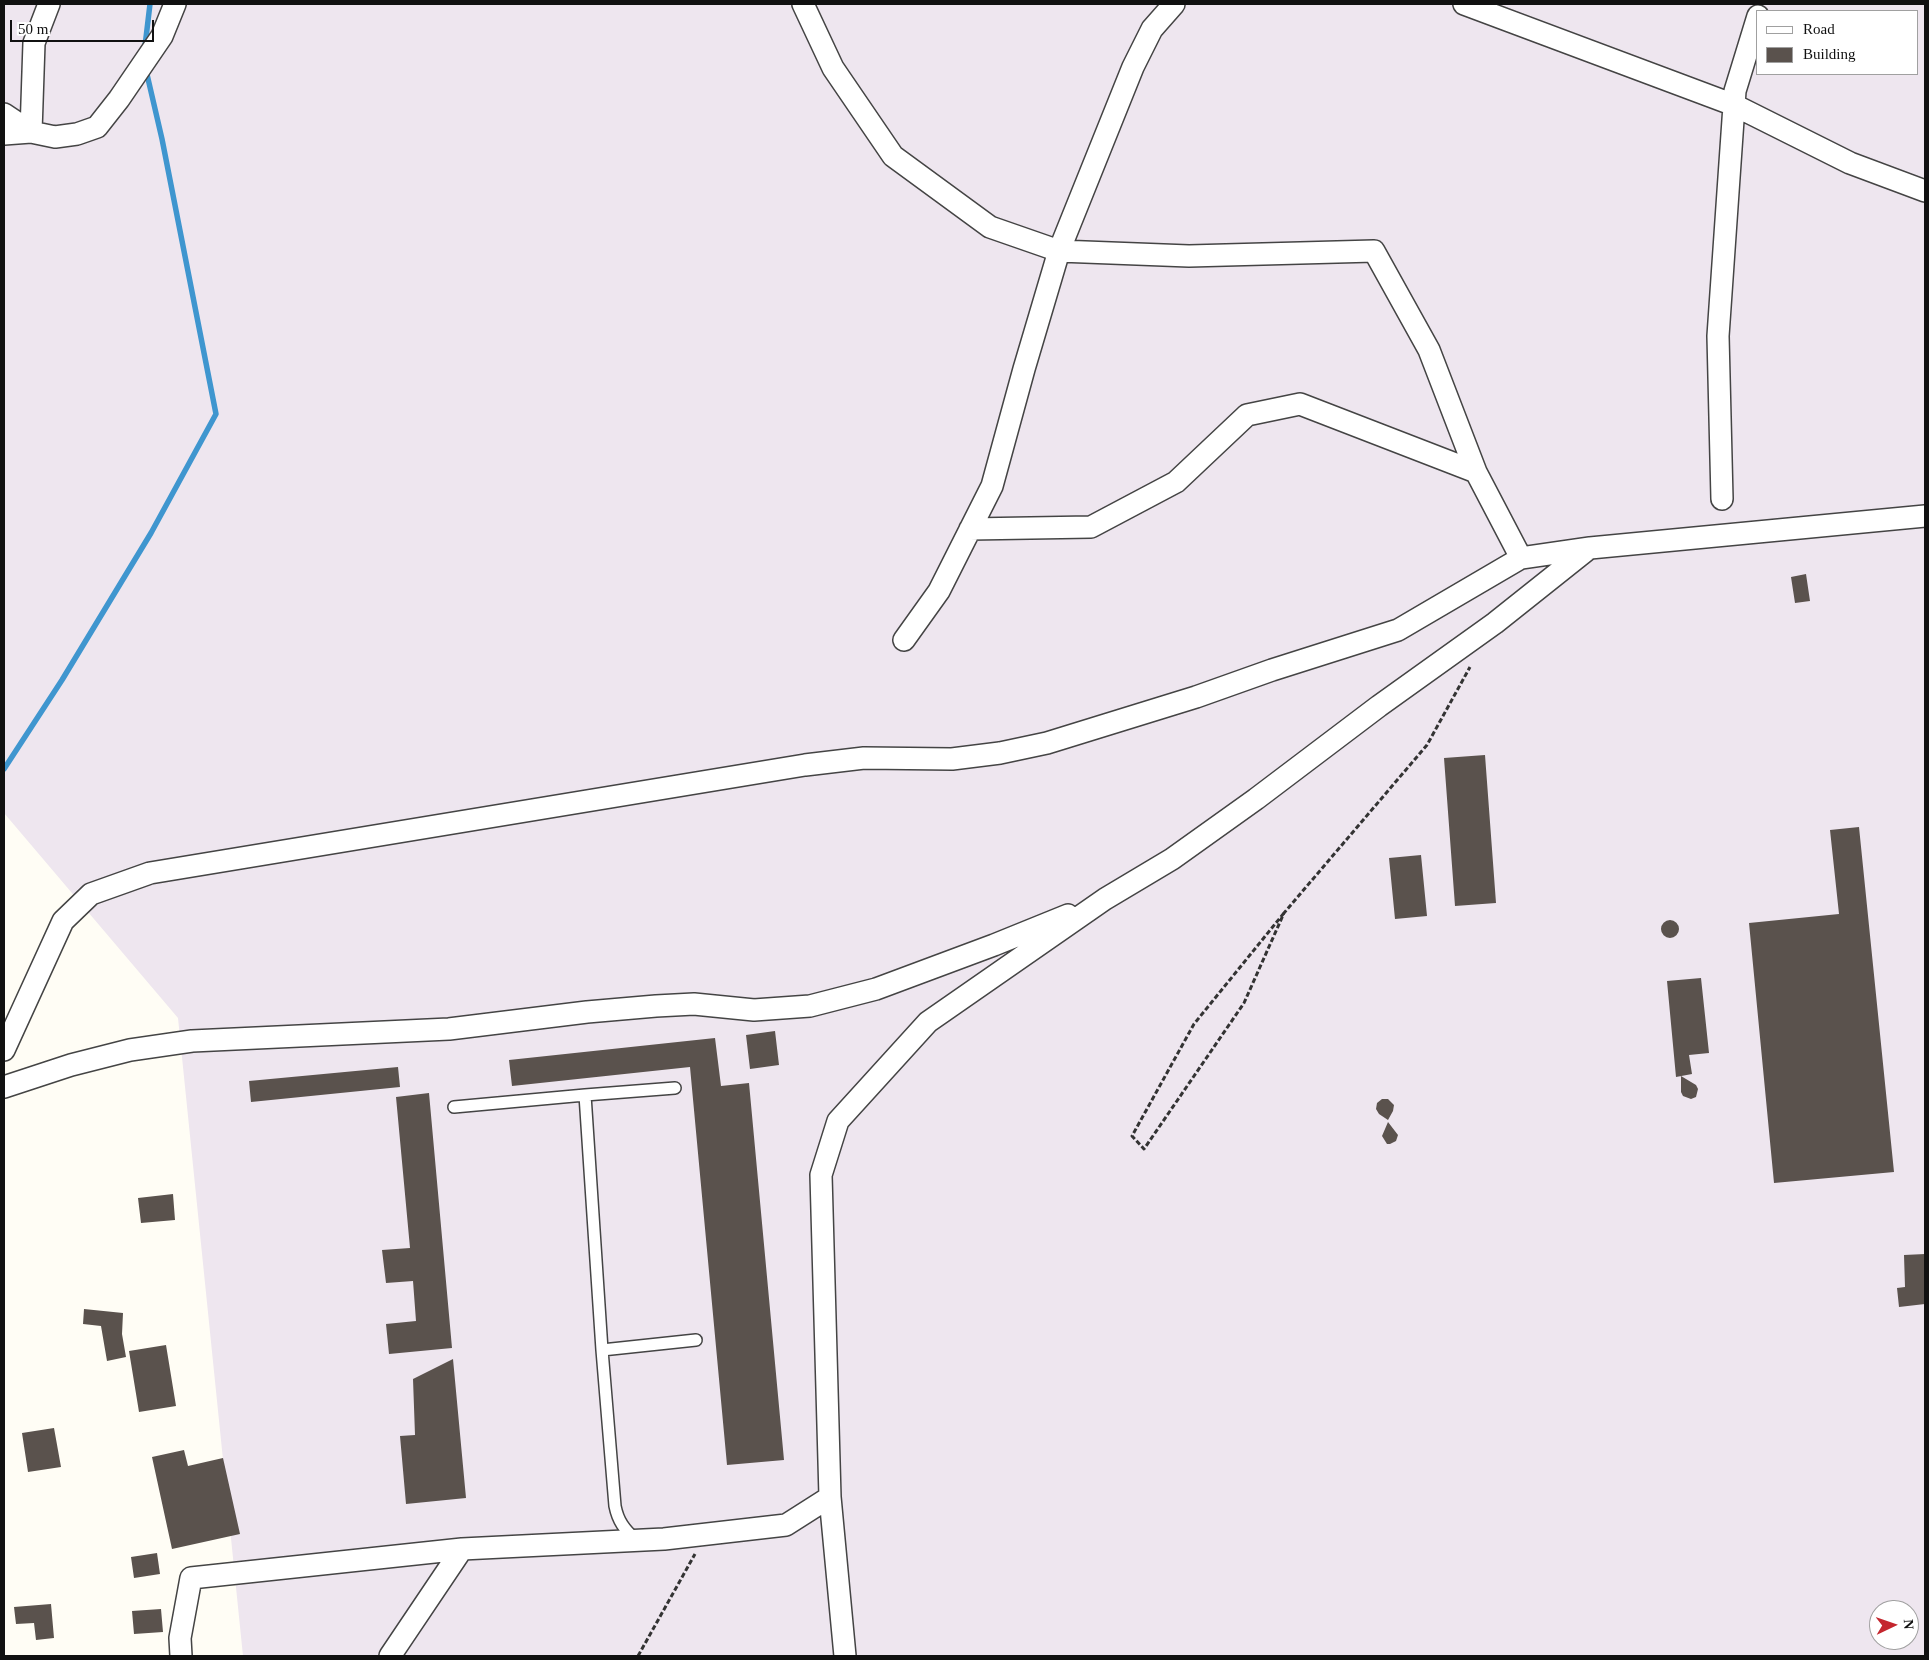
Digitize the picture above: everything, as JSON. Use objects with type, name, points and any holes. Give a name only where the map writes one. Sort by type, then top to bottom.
[{"type":"street","points":[[31,132],[34,43],[49,4]]},
{"type":"street","points":[[4,134],[31,132],[55,137],[77,134],[97,126],[119,99],[162,36],[175,4]]},
{"type":"street","points":[[803,4],[833,68],[893,156],[990,226],[1059,251],[1189,256],[1374,251],[1429,350],[1476,472],[1521,558]]},
{"type":"street","points":[[904,640],[938,591],[992,486],[1059,251],[1133,67],[1152,29],[1174,4]]},
{"type":"street","points":[[1464,4],[1734,105],[1850,163],[1925,191]]},
{"type":"street","points":[[1722,499],[1718,336],[1734,105],[1735,92],[1756,23]]},
{"type":"street","points":[[4,114],[31,132]]},
{"type":"street","points":[[970,529],[1091,527],[1176,482],[1248,415],[1300,404],[1476,472]]},
{"type":"street","points":[[4,1050],[64,921],[91,894],[150,873],[805,764],[864,758],[952,759],[1000,753],[1047,743],[1196,697],[1272,670],[1398,630],[1521,558],[1590,548],[1925,516]]},
{"type":"street","points":[[845,1656],[830,1497],[821,1175],[838,1121],[928,1022],[1105,900],[1172,859],[1256,799],[1379,706],[1495,623],[1590,548]]},
{"type":"street","points":[[4,1087],[71,1065],[130,1050],[192,1041],[449,1029],[587,1012],[656,1006],[694,1004],[754,1010],[810,1006],[876,989],[994,945],[1105,900]]},
{"type":"street","points":[[181,1656],[180,1638],[191,1578],[462,1549],[637,1540],[786,1525],[830,1497]]},
{"type":"street","points":[[390,1656],[462,1549]]},
{"type":"lane","points":[[454,1107],[675,1088]]},
{"type":"lane","points":[[585,1095],[614,1506],[622,1526],[637,1540]]},
{"type":"lane","points":[[602,1350],[696,1340]]},
{"type":"path","points":[[1284,913],[1244,1004],[1144,1149],[1132,1136],[1194,1024],[1284,913],[1427,745],[1470,666]]},
{"type":"path","points":[[638,1656],[706,1534]]},
{"type":"shaded area","points":[[4,4],[1925,4],[1925,1656],[243,1656],[178,1018],[4,813]]},
{"type":"building","points":[[1806,574],[1810,601],[1795,603],[1791,577]]},
{"type":"building","points":[[1485,755],[1496,903],[1455,906],[1444,758]]},
{"type":"building","points":[[1859,827],[1894,1172],[1774,1183],[1749,923],[1839,914],[1830,830]]},
{"type":"building","points":[[1421,855],[1427,916],[1395,919],[1389,858]]},
{"type":"building","points":[[1670,920],[1676,923],[1679,929],[1676,935],[1670,938],[1664,935],[1661,929],[1664,923]]},
{"type":"building","points":[[1701,978],[1709,1053],[1689,1055],[1692,1074],[1676,1077],[1667,981]]},
{"type":"building","points":[[775,1031],[779,1065],[750,1069],[746,1035]]},
{"type":"building","points":[[715,1038],[721,1086],[749,1083],[784,1460],[727,1465],[690,1067],[512,1086],[509,1060]]},
{"type":"building","points":[[398,1067],[400,1087],[251,1102],[249,1081]]},
{"type":"building","points":[[1681,1076],[1696,1085],[1698,1089],[1696,1097],[1691,1099],[1683,1096],[1681,1092]]},
{"type":"building","points":[[429,1093],[452,1348],[389,1354],[386,1324],[416,1321],[413,1281],[386,1283],[382,1250],[410,1248],[396,1097]]},
{"type":"building","points":[[1382,1099],[1388,1099],[1394,1105],[1388,1120],[1379,1114],[1376,1109],[1377,1103]]},
{"type":"building","points":[[1388,1122],[1398,1135],[1396,1141],[1390,1144],[1387,1144],[1382,1136]]},
{"type":"building","points":[[173,1194],[175,1220],[141,1223],[138,1198]]},
{"type":"building","points":[[1925,1254],[1925,1304],[1899,1307],[1897,1288],[1905,1287],[1904,1255]]},
{"type":"building","points":[[84,1309],[123,1313],[122,1334],[126,1357],[107,1361],[101,1326],[83,1324]]},
{"type":"building","points":[[166,1345],[176,1406],[139,1412],[129,1351]]},
{"type":"building","points":[[453,1359],[466,1498],[406,1504],[400,1436],[415,1435],[413,1379]]},
{"type":"building","points":[[54,1428],[61,1467],[28,1472],[22,1433]]},
{"type":"building","points":[[184,1450],[188,1466],[223,1458],[240,1534],[172,1549],[152,1457]]},
{"type":"building","points":[[157,1553],[160,1574],[134,1578],[131,1557]]},
{"type":"building","points":[[51,1604],[54,1638],[36,1640],[34,1623],[16,1624],[14,1607]]},
{"type":"building","points":[[161,1609],[163,1632],[134,1634],[132,1611]]},
{"type":"waterway","points":[[145,46],[150,4]]},
{"type":"waterway","points":[[4,769],[62,680],[151,533],[216,414],[162,139],[146,70]]}]
